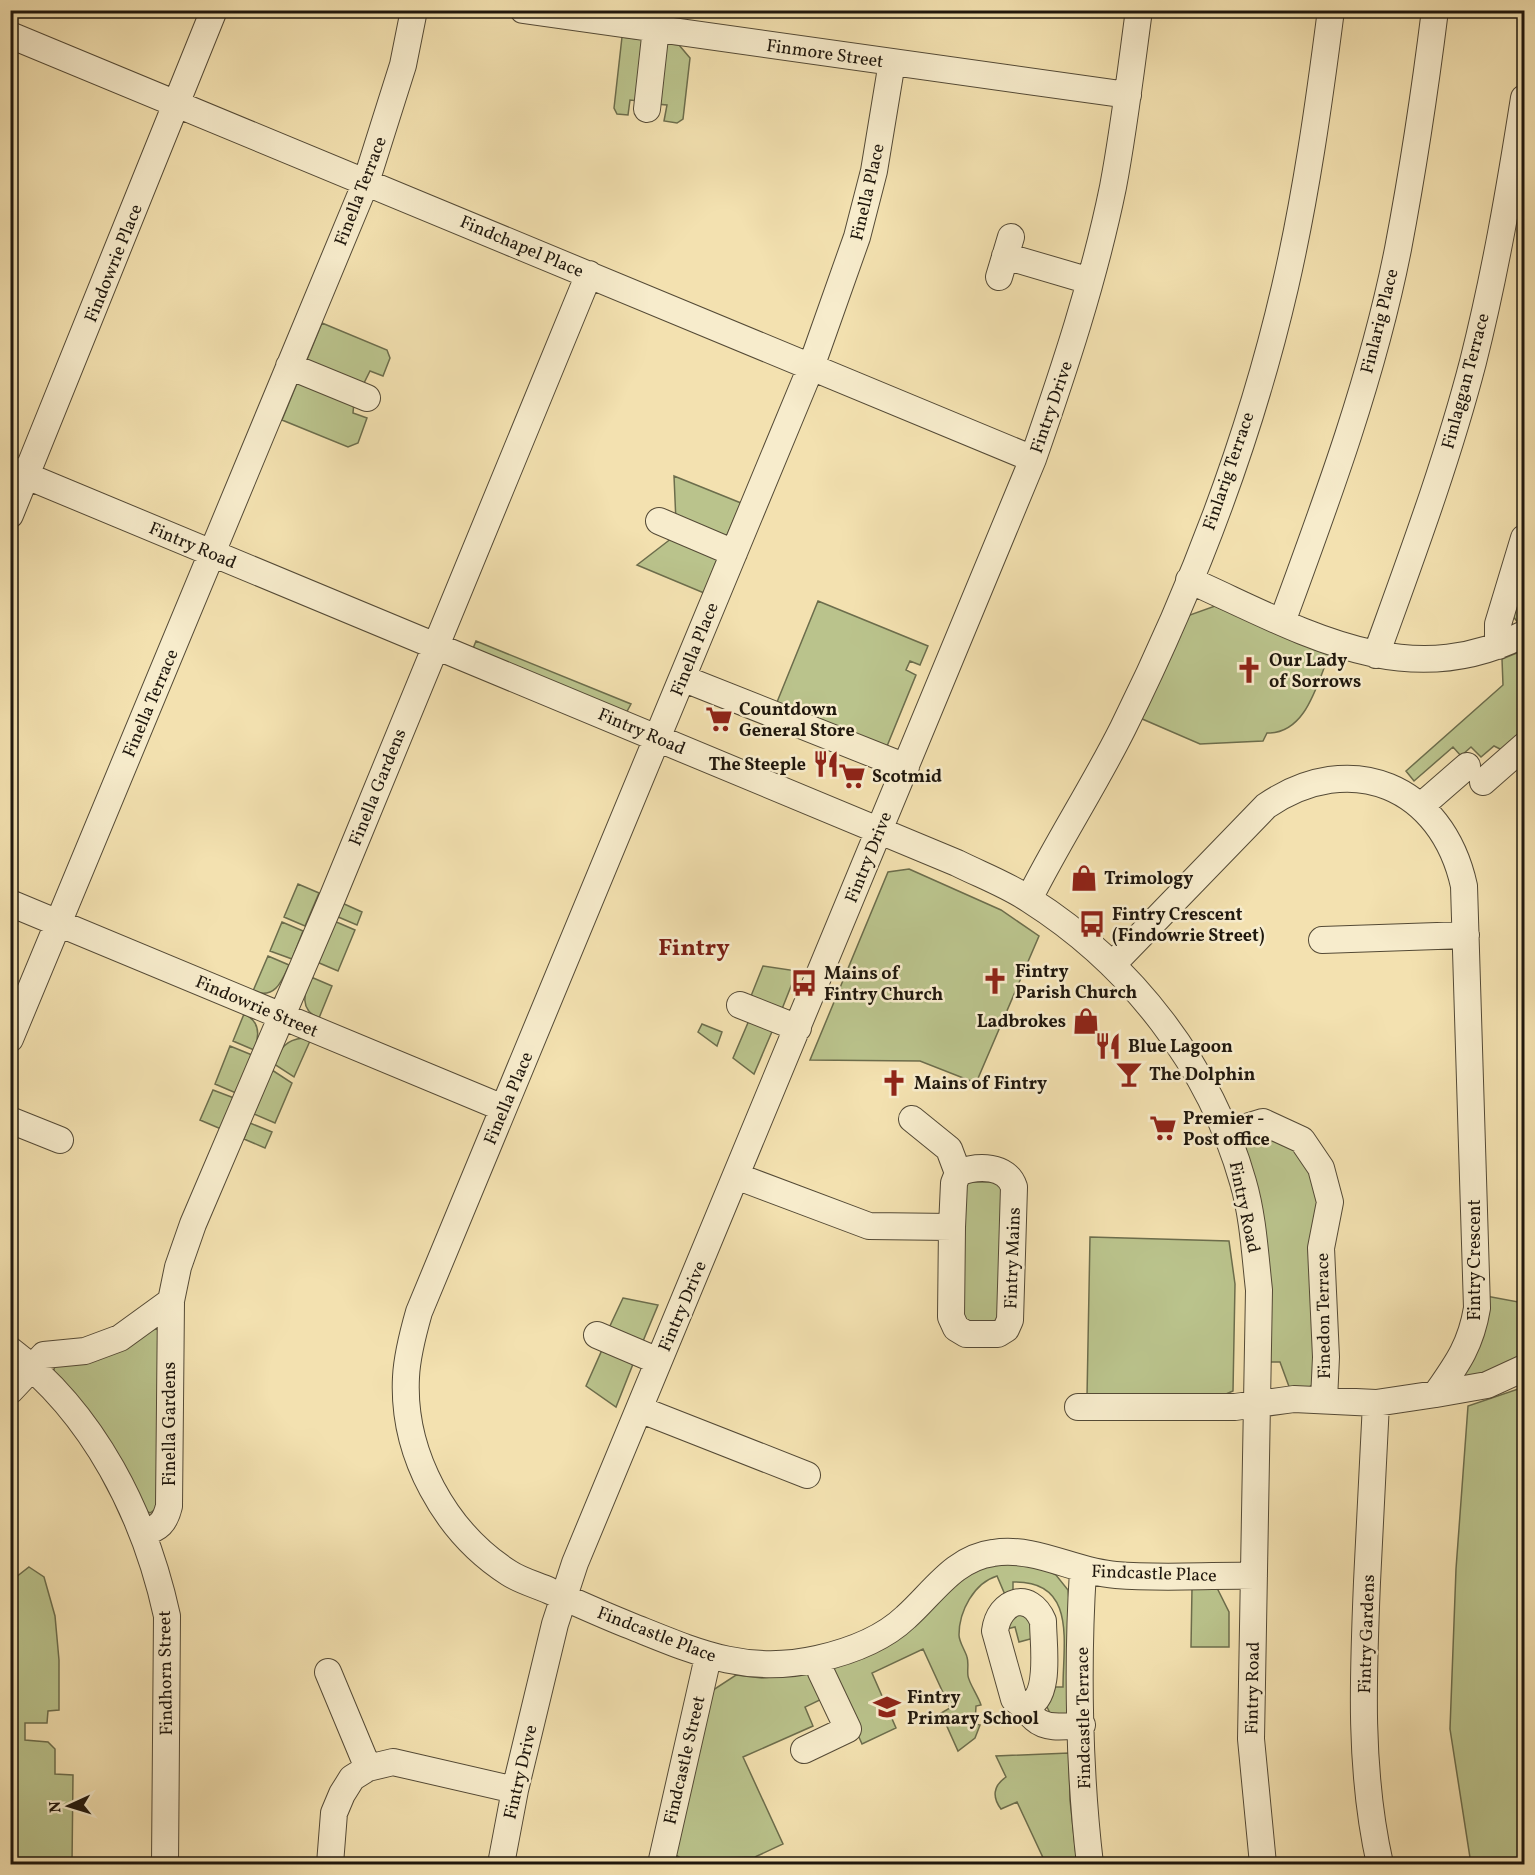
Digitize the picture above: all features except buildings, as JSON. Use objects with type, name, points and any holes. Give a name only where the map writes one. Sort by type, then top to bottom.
[{"type":"street","name":"Findowrie Place","points":[[10,515],[18,472],[177,103],[214,10]]},
{"type":"street","name":"Finella Terrace","points":[[10,1038],[366,182],[403,65],[414,10]]},
{"type":"street","name":"Finmore Street","points":[[523,10],[657,20],[892,62],[1128,95]]},
{"type":"street","name":"Fintry Drive","points":[[501,1864],[515,1790],[564,1597],[575,1563],[1033,459],[1063,373],[1090,281],[1113,188],[1139,10]]},
{"type":"street","name":"Finlarig Terrace","points":[[1029,898],[1123,728],[1189,580],[1242,440],[1285,287],[1315,128],[1331,10]]},
{"type":"street","name":"Finlarig Place","points":[[1282,622],[1320,521],[1360,394],[1398,250],[1435,10]]},
{"type":"street","points":[[647,109],[657,20]]},
{"type":"street","name":"Findchapel Place","points":[[10,35],[1033,459]]},
{"type":"street","name":"Finella Place","points":[[564,1597],[510,1574],[464,1536],[433,1491],[416,1451],[408,1412],[406,1378],[410,1344],[418,1312],[811,367],[857,237],[874,171],[892,62]]},
{"type":"street","name":"Finlaggan Terrace","points":[[1376,655],[1429,511],[1473,362],[1501,237],[1524,98]]},
{"type":"street","points":[[1005,257],[1090,281]]},
{"type":"street","name":"Finella Gardens","points":[[143,1533],[158,1528],[165,1519],[169,1506],[171,1301],[178,1267],[193,1224],[589,274]]},
{"type":"street","points":[[289,366],[367,398]]},
{"type":"street","name":"Fintry Road","points":[[18,472],[957,864],[1029,898],[1112,964],[1150,1004],[1182,1049],[1227,1133],[1244,1184],[1253,1235],[1259,1290],[1251,1739],[1263,1864]]},
{"type":"street","points":[[659,521],[734,553]]},
{"type":"street","points":[[1498,646],[1498,624],[1524,538]]},
{"type":"street","points":[[1189,580],[1335,644],[1393,659],[1435,660],[1466,656],[1498,646],[1524,634]]},
{"type":"street","points":[[682,678],[906,767]]},
{"type":"street","points":[[1421,806],[1524,746]]},
{"type":"street","name":"Fintry Crescent","points":[[1112,964],[1266,806],[1288,791],[1310,782],[1335,778],[1360,779],[1389,786],[1421,806],[1443,831],[1458,860],[1464,886],[1477,1308],[1473,1332],[1463,1356],[1436,1394]]},
{"type":"street","name":"Findowrie Street","points":[[10,903],[503,1108]]},
{"type":"street","points":[[1322,940],[1466,935]]},
{"type":"street","points":[[740,1005],[798,1028]]},
{"type":"street","points":[[912,1119],[949,1149],[958,1173]]},
{"type":"street","points":[[10,1120],[60,1140]]},
{"type":"street","name":"Finedon Terrace","points":[[1227,1133],[1263,1122],[1302,1140],[1321,1168],[1330,1202],[1321,1248],[1326,1357],[1324,1400]]},
{"type":"street","name":"Fintry Mains","points":[[967,1169],[1001,1170],[1010,1176],[1014,1187],[1010,1320],[1006,1329],[998,1334],[966,1334],[956,1328],[951,1317],[952,1227],[954,1183],[958,1173],[967,1169]]},
{"type":"street","points":[[736,1176],[869,1226],[952,1227]]},
{"type":"street","points":[[10,1391],[45,1355],[85,1351],[120,1338],[171,1301]]},
{"type":"street","name":"Fintry Drive","points":[[597,1335],[658,1361]]},
{"type":"street","name":"Findhorn Street","points":[[10,1350],[33,1366],[92,1438],[122,1487],[143,1533],[167,1616],[165,1864]]},
{"type":"street","points":[[1078,1407],[1236,1407],[1294,1399],[1376,1403],[1487,1385],[1524,1368]]},
{"type":"street","name":"Fintry Gardens","points":[[1376,1403],[1363,1689],[1369,1804],[1380,1864]]},
{"type":"street","points":[[639,1409],[807,1475]]},
{"type":"street","name":"Findcastle Place","points":[[564,1597],[708,1657],[784,1665],[849,1650],[879,1636],[905,1619],[942,1580],[965,1562],[990,1553],[1014,1551],[1032,1553],[1083,1571],[1116,1575],[1254,1576]]},
{"type":"street","name":"Findcastle Terrace","points":[[1083,1571],[1084,1815],[1090,1864]]},
{"type":"street","name":"Findcastle Street","points":[[661,1864],[708,1657]]},
{"type":"street","points":[[804,1750],[848,1729],[820,1672],[818,1659]]},
{"type":"street","points":[[327,1672],[368,1768]]},
{"type":"street","points":[[1026,1706],[1034,1719],[1047,1726],[1082,1725]]},
{"type":"street","points":[[330,1864],[334,1813],[352,1778],[368,1768],[393,1762],[515,1790]]},
{"type":"green space","points":[[622,37],[646,40],[639,101],[630,100],[628,115],[617,114],[614,108]]},
{"type":"green space","points":[[664,43],[679,45],[690,58],[683,119],[677,123],[664,121],[667,105],[656,104]]},
{"type":"green space","points":[[322,323],[387,350],[390,358],[383,376],[370,371],[363,385],[304,367]]},
{"type":"green space","points":[[300,376],[354,402],[353,413],[367,418],[358,443],[348,447],[282,420]]},
{"type":"green space","points":[[674,476],[741,503],[724,542],[676,522]]},
{"type":"green space","points":[[672,538],[718,557],[704,593],[637,565]]},
{"type":"green space","points":[[1524,576],[1524,621],[1519,624],[1512,615]]},
{"type":"green space","points":[[818,601],[928,646],[920,665],[910,661],[906,670],[916,675],[885,751],[775,707]]},
{"type":"green space","points":[[1215,606],[1329,655],[1314,693],[1301,716],[1280,731],[1267,733],[1263,741],[1200,744],[1140,718],[1187,616]]},
{"type":"green space","points":[[476,641],[631,704],[625,715],[472,651]]},
{"type":"green space","points":[[1524,650],[1524,726],[1504,751],[1494,746],[1481,757],[1471,747],[1461,756],[1453,747],[1414,781],[1406,771],[1503,685],[1502,659]]},
{"type":"green space","points":[[909,869],[1001,910],[1039,936],[976,1083],[920,1061],[810,1060],[888,872]]},
{"type":"green space","points":[[298,884],[319,893],[305,926],[284,917]]},
{"type":"green space","points":[[342,903],[362,912],[357,925],[336,916]]},
{"type":"green space","points":[[334,921],[355,930],[338,971],[317,962]]},
{"type":"green space","points":[[282,922],[303,931],[292,959],[270,951]]},
{"type":"green space","points":[[268,956],[289,965],[280,983],[272,991],[261,993],[253,991]]},
{"type":"green space","points":[[763,966],[797,971],[780,1014],[749,1001]]},
{"type":"green space","points":[[311,977],[332,986],[319,1018],[313,1015],[306,1006],[306,989]]},
{"type":"green space","points":[[244,1014],[256,1025],[258,1034],[254,1050],[233,1041]]},
{"type":"green space","points":[[750,1018],[774,1027],[754,1074],[733,1058]]},
{"type":"green space","points":[[702,1024],[722,1032],[717,1046],[698,1032]]},
{"type":"green space","points":[[303,1038],[310,1041],[294,1077],[274,1064],[284,1046]]},
{"type":"green space","points":[[230,1046],[252,1055],[236,1093],[215,1084]]},
{"type":"green space","points":[[272,1070],[292,1083],[275,1123],[254,1114]]},
{"type":"green space","points":[[213,1090],[234,1098],[221,1129],[200,1120]]},
{"type":"green space","points":[[250,1123],[272,1132],[265,1148],[244,1139]]},
{"type":"green space","points":[[1265,1129],[1298,1145],[1323,1203],[1313,1384],[1304,1391],[1291,1392],[1280,1362],[1268,1362],[1244,1154],[1250,1134]]},
{"type":"green space","points":[[969,1182],[1002,1182],[1003,1318],[997,1324],[964,1322],[957,1315],[960,1189]]},
{"type":"green space","points":[[1090,1237],[1229,1241],[1235,1284],[1233,1391],[1219,1397],[1087,1397]]},
{"type":"green space","points":[[1486,1296],[1524,1303],[1524,1349],[1519,1361],[1469,1379],[1465,1376],[1464,1369]]},
{"type":"green space","points":[[623,1298],[658,1305],[641,1346],[609,1328]]},
{"type":"green space","points":[[157,1329],[161,1335],[160,1506],[150,1513],[140,1508],[53,1374],[55,1365]]},
{"type":"green space","points":[[602,1350],[635,1359],[616,1407],[586,1386]]},
{"type":"green space","points":[[1524,1387],[1524,1864],[1471,1864],[1450,1729],[1456,1569],[1468,1406]]},
{"type":"green space","points":[[1008,1564],[1042,1568],[1056,1575],[1068,1590],[1070,1610],[1068,1716],[1053,1719],[1046,1705],[1050,1687],[1063,1687],[1064,1634],[1057,1603],[1048,1591],[1034,1584],[1013,1582],[1013,1595],[1006,1597],[997,1576],[981,1585],[969,1599],[960,1626],[959,1638],[968,1659],[969,1679],[981,1705],[976,1706],[975,1724],[980,1725],[975,1738],[958,1751],[941,1713],[950,1708],[923,1649],[872,1673],[896,1728],[862,1744],[829,1669],[886,1647],[909,1630],[965,1576],[984,1567]]},
{"type":"green space","points":[[29,1567],[44,1577],[55,1616],[59,1660],[59,1710],[48,1711],[47,1723],[25,1723],[25,1740],[48,1742],[55,1749],[55,1774],[73,1775],[72,1864],[11,1864],[11,1581]]},
{"type":"green space","points":[[1192,1588],[1217,1588],[1229,1612],[1229,1647],[1191,1647]]},
{"type":"green space","points":[[1028,1612],[1034,1638],[1019,1642],[1015,1627],[1003,1630],[1007,1614]]},
{"type":"green space","points":[[810,1673],[824,1698],[805,1707],[813,1726],[743,1757],[783,1844],[755,1857],[682,1859],[674,1854],[710,1692],[736,1675],[762,1678]]},
{"type":"green space","points":[[1069,1753],[1070,1800],[1077,1864],[1046,1864],[1017,1802],[1001,1809],[998,1805],[995,1796],[996,1788],[1006,1777],[996,1756]]},
{"type":"place","name":"Our Lady of Sorrows","points":[[1249,670]]},
{"type":"place","name":"Countdown General Store","points":[[719,719]]},
{"type":"place","name":"The Steeple","points":[[826,764]]},
{"type":"place","name":"Scotmid","points":[[852,776]]},
{"type":"place","name":"Trimology","points":[[1084,878]]},
{"type":"place","name":"Fintry Crescent (Findowrie Street)","points":[[1092,924]]},
{"type":"place","name":"Fintry Parish Church","points":[[995,981]]},
{"type":"place","name":"Mains of Fintry Church","points":[[804,983]]},
{"type":"place","name":"Ladbrokes","points":[[1086,1021]]},
{"type":"place","name":"Blue Lagoon","points":[[1108,1046]]},
{"type":"place","name":"The Dolphin","points":[[1129,1074]]},
{"type":"place","name":"Mains of Fintry","points":[[894,1083]]},
{"type":"place","name":"Premier - Post office","points":[[1163,1128]]},
{"type":"place","name":"Fintry Primary School","points":[[887,1707]]},
{"type":"district","name":"Fintry","points":[[694,947]]}]
